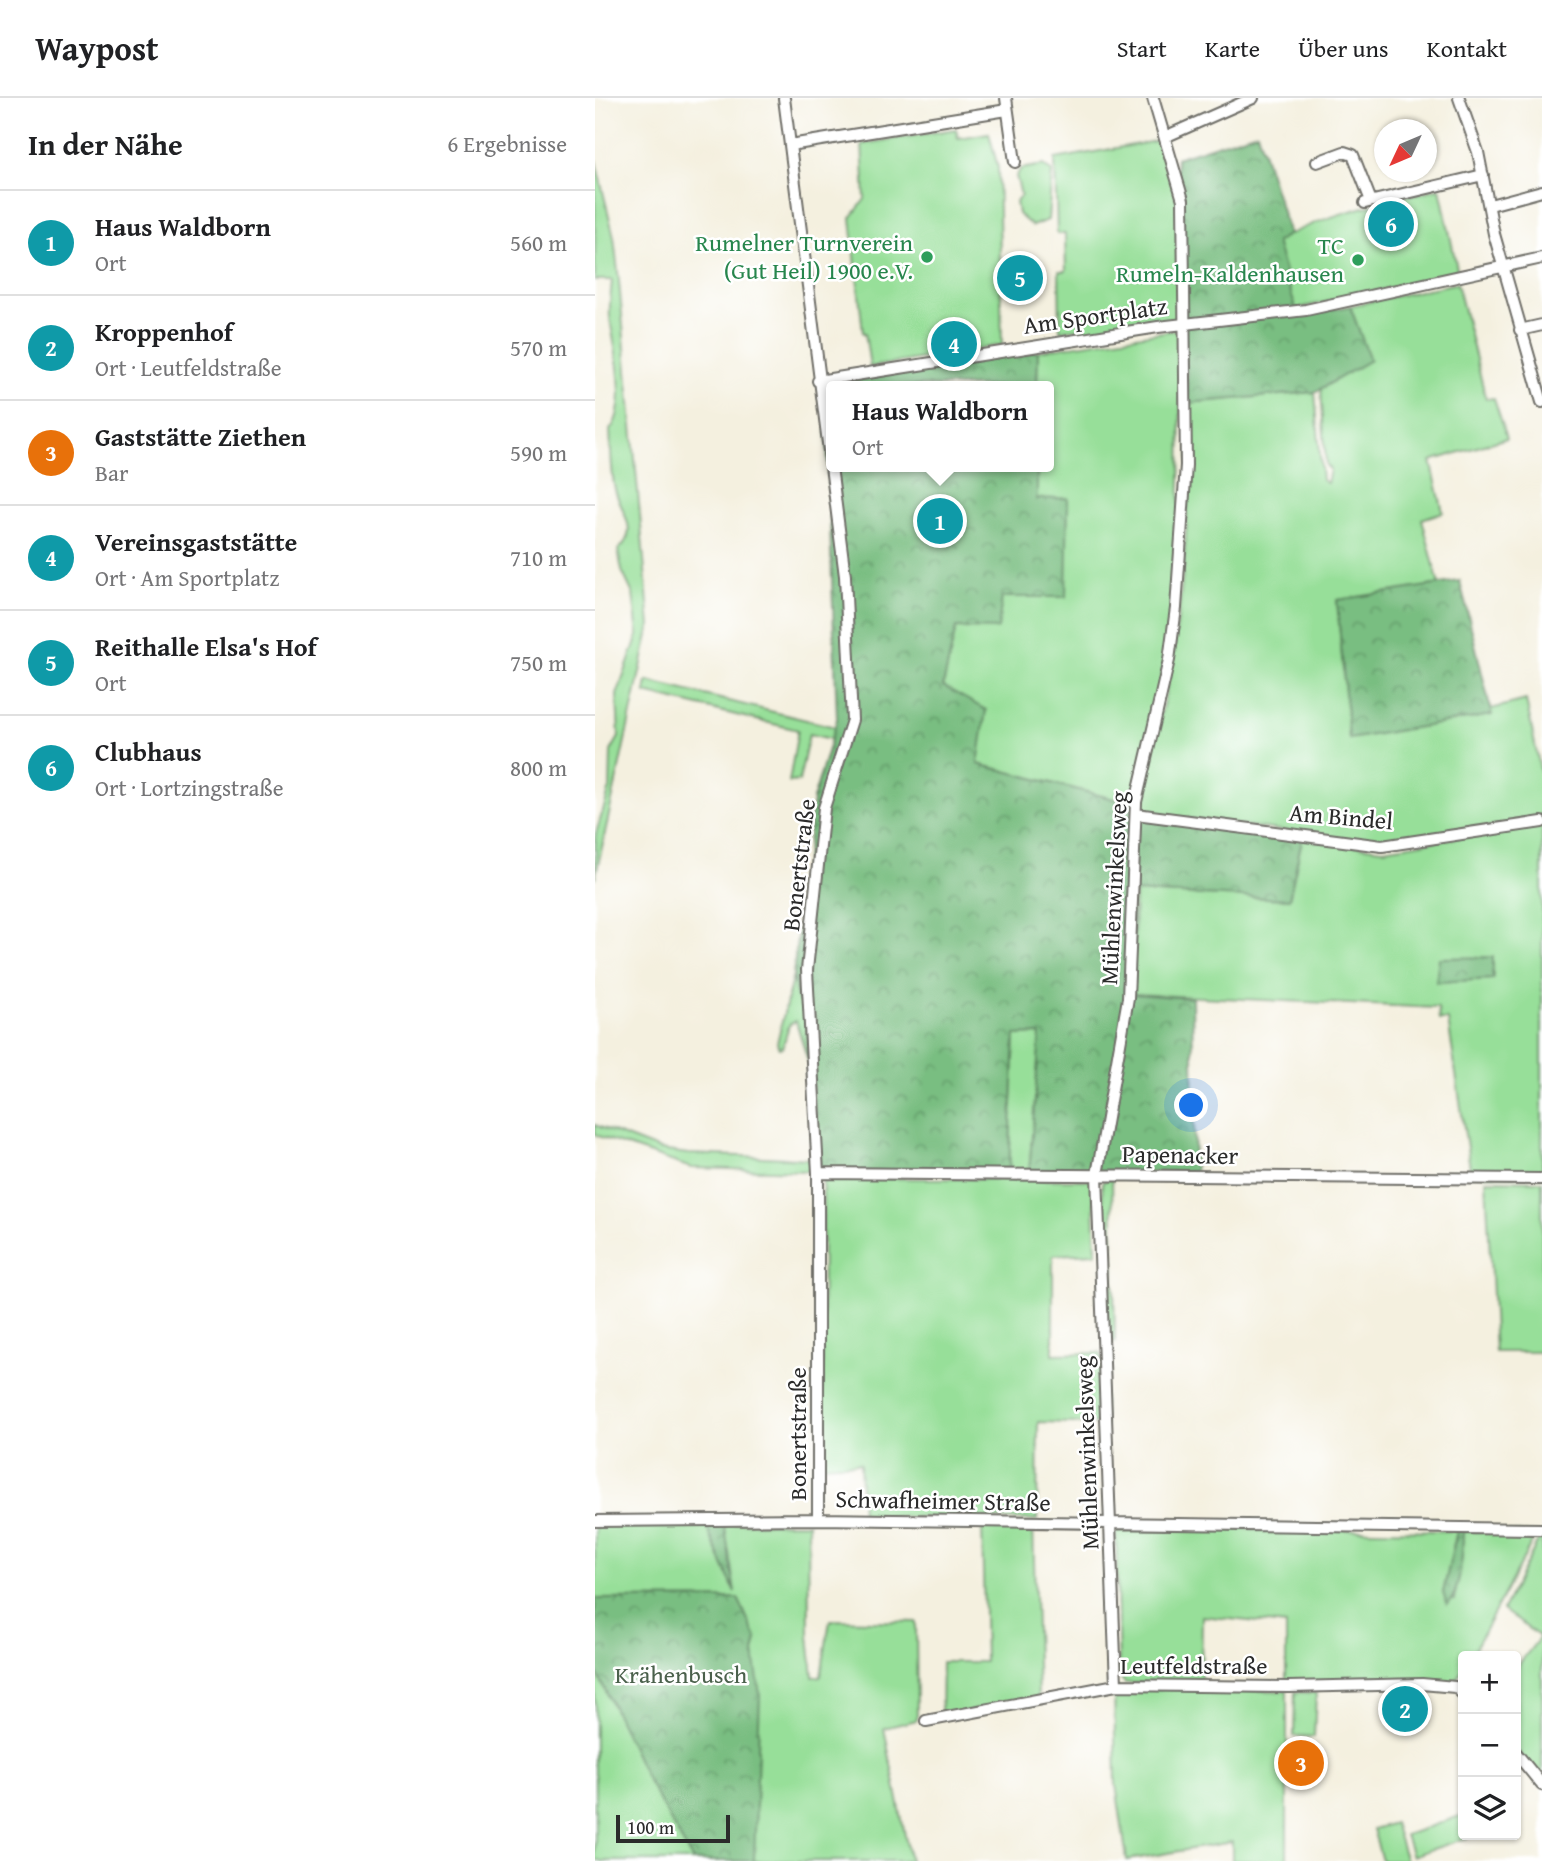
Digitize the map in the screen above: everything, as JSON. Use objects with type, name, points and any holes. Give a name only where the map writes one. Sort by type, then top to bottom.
[{"type":"street","name":"Bonertstraße","points":[[784,98],[826,439]]},
{"type":"street","name":"Mühlenwinkelsweg","points":[[1116,1685],[1097,1175],[1128,998],[1136,802],[1169,660],[1176,607],[1186,465],[1183,200],[1167,136],[1153,98]]},
{"type":"street","points":[[1167,136],[1253,98]]},
{"type":"street","points":[[1459,98],[1470,124],[1502,268],[1542,401]]},
{"type":"street","points":[[790,145],[1006,104],[1015,162]]},
{"type":"street","points":[[1317,162],[1344,152],[1353,155],[1368,202],[1483,175]]},
{"type":"street","points":[[1490,205],[1542,191]]},
{"type":"street","name":"Am Sportplatz","points":[[818,381],[1183,325],[1306,310],[1542,258]]},
{"type":"street","points":[[1520,330],[1542,325]]},
{"type":"street","name":"Bonertstraße","points":[[818,1519],[817,1173],[807,970],[824,808],[852,720],[845,576],[831,472]]},
{"type":"street","name":"Am Bindel","points":[[1136,814],[1382,846],[1542,822]]},
{"type":"street","name":"Papenacker","points":[[817,1173],[1542,1179]]},
{"type":"street","name":"Schwafheimer Straße","points":[[595,1521],[818,1519],[1542,1529]]},
{"type":"street","name":"Leutfeldstraße","points":[[926,1721],[1116,1685],[1289,1687],[1422,1684],[1455,1687],[1458,1690]]},
{"type":"street","points":[[1521,1759],[1542,1785]]},
{"type":"green space","name":"Rumelner Turnverein (Gut Heil) 1900 e.V.","points":[[956,129],[958,138],[989,133],[998,168],[1002,345],[870,367],[863,333],[851,218],[865,199],[862,144]]},
{"type":"green space","points":[[1257,132],[1289,234],[1276,242],[1298,316],[1350,306],[1370,360],[1315,392],[1188,403],[1176,158]]},
{"type":"green space","points":[[1162,140],[1178,203],[1177,321],[1080,336],[1079,329],[1060,331],[1059,271],[1066,271],[1065,234],[1057,234],[1055,159]]},
{"type":"green space","points":[[595,158],[614,237],[650,626],[595,879],[596,833],[610,788],[611,751],[619,737],[617,695],[638,635],[633,594],[622,571],[618,550],[625,542],[629,526],[616,494],[612,471],[610,430],[616,419],[620,391],[610,318],[612,280],[595,280]]},
{"type":"green space","points":[[1043,165],[1052,172],[1048,220],[1032,226],[1018,214],[1016,202],[1021,195],[1016,176],[1021,169]]},
{"type":"green space","name":"TC Rumeln-Kaldenhausen","points":[[1440,188],[1458,273],[1295,309],[1276,242],[1334,216]]},
{"type":"green space","points":[[1457,283],[1486,399],[1494,398],[1507,438],[1431,461],[1443,512],[1422,519],[1439,585],[1337,600],[1349,738],[1491,715],[1491,709],[1526,700],[1542,779],[1542,819],[1381,843],[1145,813],[1139,805],[1167,688],[1182,587],[1187,526],[1188,403],[1315,392],[1322,480],[1327,483],[1330,470],[1326,465],[1321,389],[1369,360],[1350,306]]},
{"type":"green space","points":[[1175,330],[1180,335],[1181,437],[1173,606],[1161,681],[1133,804],[978,764],[943,686],[956,627],[1001,597],[1065,597],[1068,499],[1037,499],[1037,472],[1054,472],[1054,381],[1037,381],[1038,351]]},
{"type":"green space","points":[[1038,351],[1037,381],[830,381]]},
{"type":"green space","points":[[828,472],[1037,472],[1037,499],[1068,498],[1066,597],[1002,597],[998,629],[956,628],[943,686],[986,710],[978,764],[1133,804],[1131,816],[1302,839],[1289,899],[1132,892],[1133,994],[1192,998],[1195,1172],[1029,1173],[1040,1034],[1015,1035],[1009,1172],[826,1172],[820,1167],[805,1012],[797,998],[793,975],[813,799],[837,719]]},
{"type":"green space","points":[[1460,581],[1492,715],[1349,739],[1337,600]]},
{"type":"green space","points":[[647,681],[835,727],[831,739],[809,734],[799,781],[789,782],[798,730],[645,693]]},
{"type":"green space","points":[[1542,825],[1542,1176],[1471,1175],[1448,1020],[1439,1020],[1438,1008],[1133,994],[1135,892],[1289,899],[1302,839],[1383,849]],"holes":[[[1493,957],[1492,979],[1436,982]]]},
{"type":"green space","points":[[1493,957],[1493,979],[1436,982],[1439,958]]},
{"type":"green space","points":[[793,975],[797,998],[805,1011],[808,1061],[796,1021],[789,1025],[783,1047],[779,1048],[777,1043]]},
{"type":"green space","points":[[1041,1034],[1029,1173],[1009,1172],[1015,1035]]},
{"type":"green space","points":[[595,1125],[660,1150],[688,1154],[813,1159],[815,1168],[806,1171],[691,1168],[595,1135]]},
{"type":"green space","points":[[823,1178],[1093,1180],[1096,1253],[1053,1255],[1053,1354],[1101,1353],[1105,1424],[1038,1422],[1037,1520],[862,1516],[860,1463],[822,1465]]},
{"type":"green space","points":[[1112,1178],[1115,1342],[1107,1342],[1102,1182]]},
{"type":"green space","points":[[1486,1180],[1542,1181],[1542,1352],[1495,1352]]},
{"type":"green space","points":[[704,1521],[724,1521],[735,1592]]},
{"type":"green space","points":[[808,1523],[809,1634],[813,1677],[821,1676],[830,1620],[916,1622],[917,1720],[884,1728],[910,1861],[595,1861],[595,1524]]},
{"type":"green space","points":[[982,1525],[1033,1525],[1038,1698],[941,1716],[942,1662],[985,1662]]},
{"type":"green space","points":[[1116,1527],[1457,1531],[1443,1593],[1454,1600],[1462,1558],[1463,1531],[1537,1533],[1474,1651],[1458,1651],[1458,1676],[1453,1683],[1286,1684],[1286,1625],[1202,1616],[1201,1684],[1125,1683],[1119,1676]]},
{"type":"green space","points":[[1457,1531],[1463,1531],[1460,1570],[1455,1591],[1447,1605],[1443,1593]]},
{"type":"green space","points":[[1542,1533],[1542,1781],[1521,1755],[1521,1662],[1540,1637],[1503,1610]]},
{"type":"green space","name":"Krähenbusch","points":[[738,1598],[757,1640],[754,1652],[760,1695],[754,1861],[693,1861],[645,1776],[595,1668],[595,1599]]},
{"type":"green space","points":[[1114,1688],[1287,1691],[1287,1861],[1232,1861],[1232,1842],[1127,1860],[1116,1785]]},
{"type":"green space","points":[[1295,1692],[1316,1693],[1314,1737],[1294,1736]]},
{"type":"green space","points":[[1458,1817],[1460,1840],[1412,1856],[1405,1835]]},
{"type":"green space","points":[[1394,1823],[1406,1861],[1382,1861],[1373,1829]]},
{"type":"place","name":"Clubhaus","points":[[1391,224]]},
{"type":"place","name":"Rumelner Turnverein (Gut Heil) 1900 e.V.","points":[[927,257]]},
{"type":"place","name":"TC Rumeln-Kaldenhausen","points":[[1358,260]]},
{"type":"place","name":"Reithalle Elsa's Hof","points":[[1020,278]]},
{"type":"place","name":"Vereinsgaststätte","points":[[954,344]]},
{"type":"place","name":"Haus Waldborn","points":[[940,521]]},
{"type":"place","name":"Kroppenhof","points":[[1405,1709]]},
{"type":"place","name":"Gaststätte Ziethen","points":[[1301,1763]]}]
